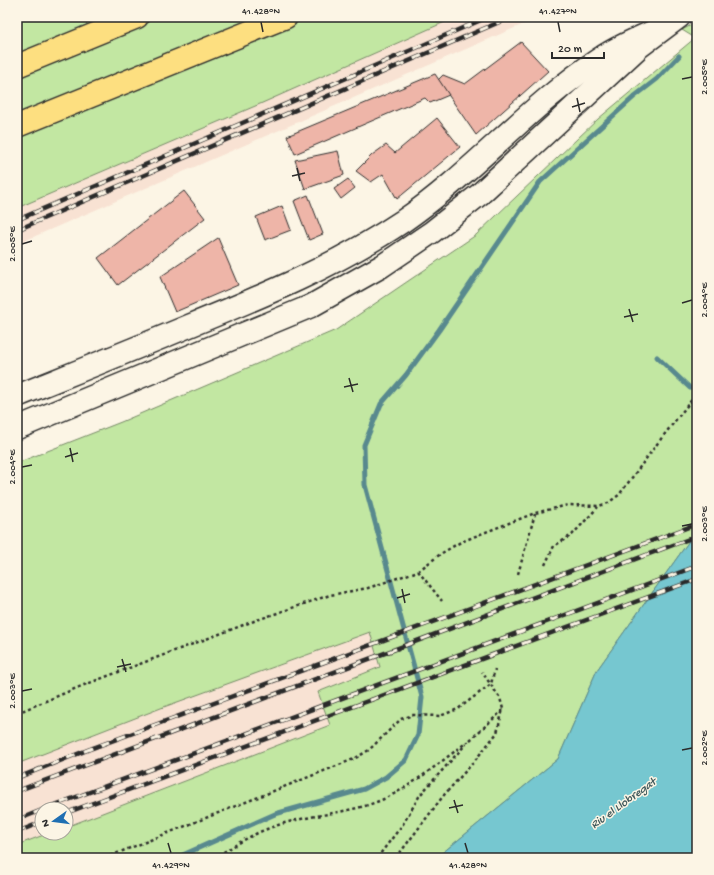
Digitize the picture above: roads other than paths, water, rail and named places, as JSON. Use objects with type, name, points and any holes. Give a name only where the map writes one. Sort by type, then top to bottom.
[{"type":"highway","points":[[17,66],[137,17]]},
{"type":"highway","points":[[17,126],[286,17]]},
{"type":"main road","points":[[17,396],[259,298],[312,274],[365,246],[404,220],[452,182],[570,80],[602,57],[674,21]]},
{"type":"main road","points":[[17,428],[311,306],[382,266],[432,232],[480,194],[623,62],[674,21]]},
{"type":"water","name":"Riu el Llobregat","points":[[697,530],[697,858],[436,858],[558,759],[597,670]]},
{"type":"waterway","points":[[176,858],[275,814],[364,789],[386,777],[406,760],[418,735],[422,697],[365,485],[364,445],[381,404],[406,375],[439,330],[540,182],[635,96],[657,79],[679,56]]},
{"type":"waterway","points":[[657,357],[690,388]]},
{"type":"railway","points":[[17,220],[488,17]]},
{"type":"railway","points":[[17,230],[511,17]]},
{"type":"railway","points":[[17,778],[90,749],[697,524]]},
{"type":"railway","points":[[17,791],[697,536]]},
{"type":"railway","points":[[65,801],[697,566]]},
{"type":"railway","points":[[74,810],[697,579]]},
{"type":"railway","points":[[17,820],[34,813]]},
{"type":"railway","points":[[17,832],[34,825]]}]
